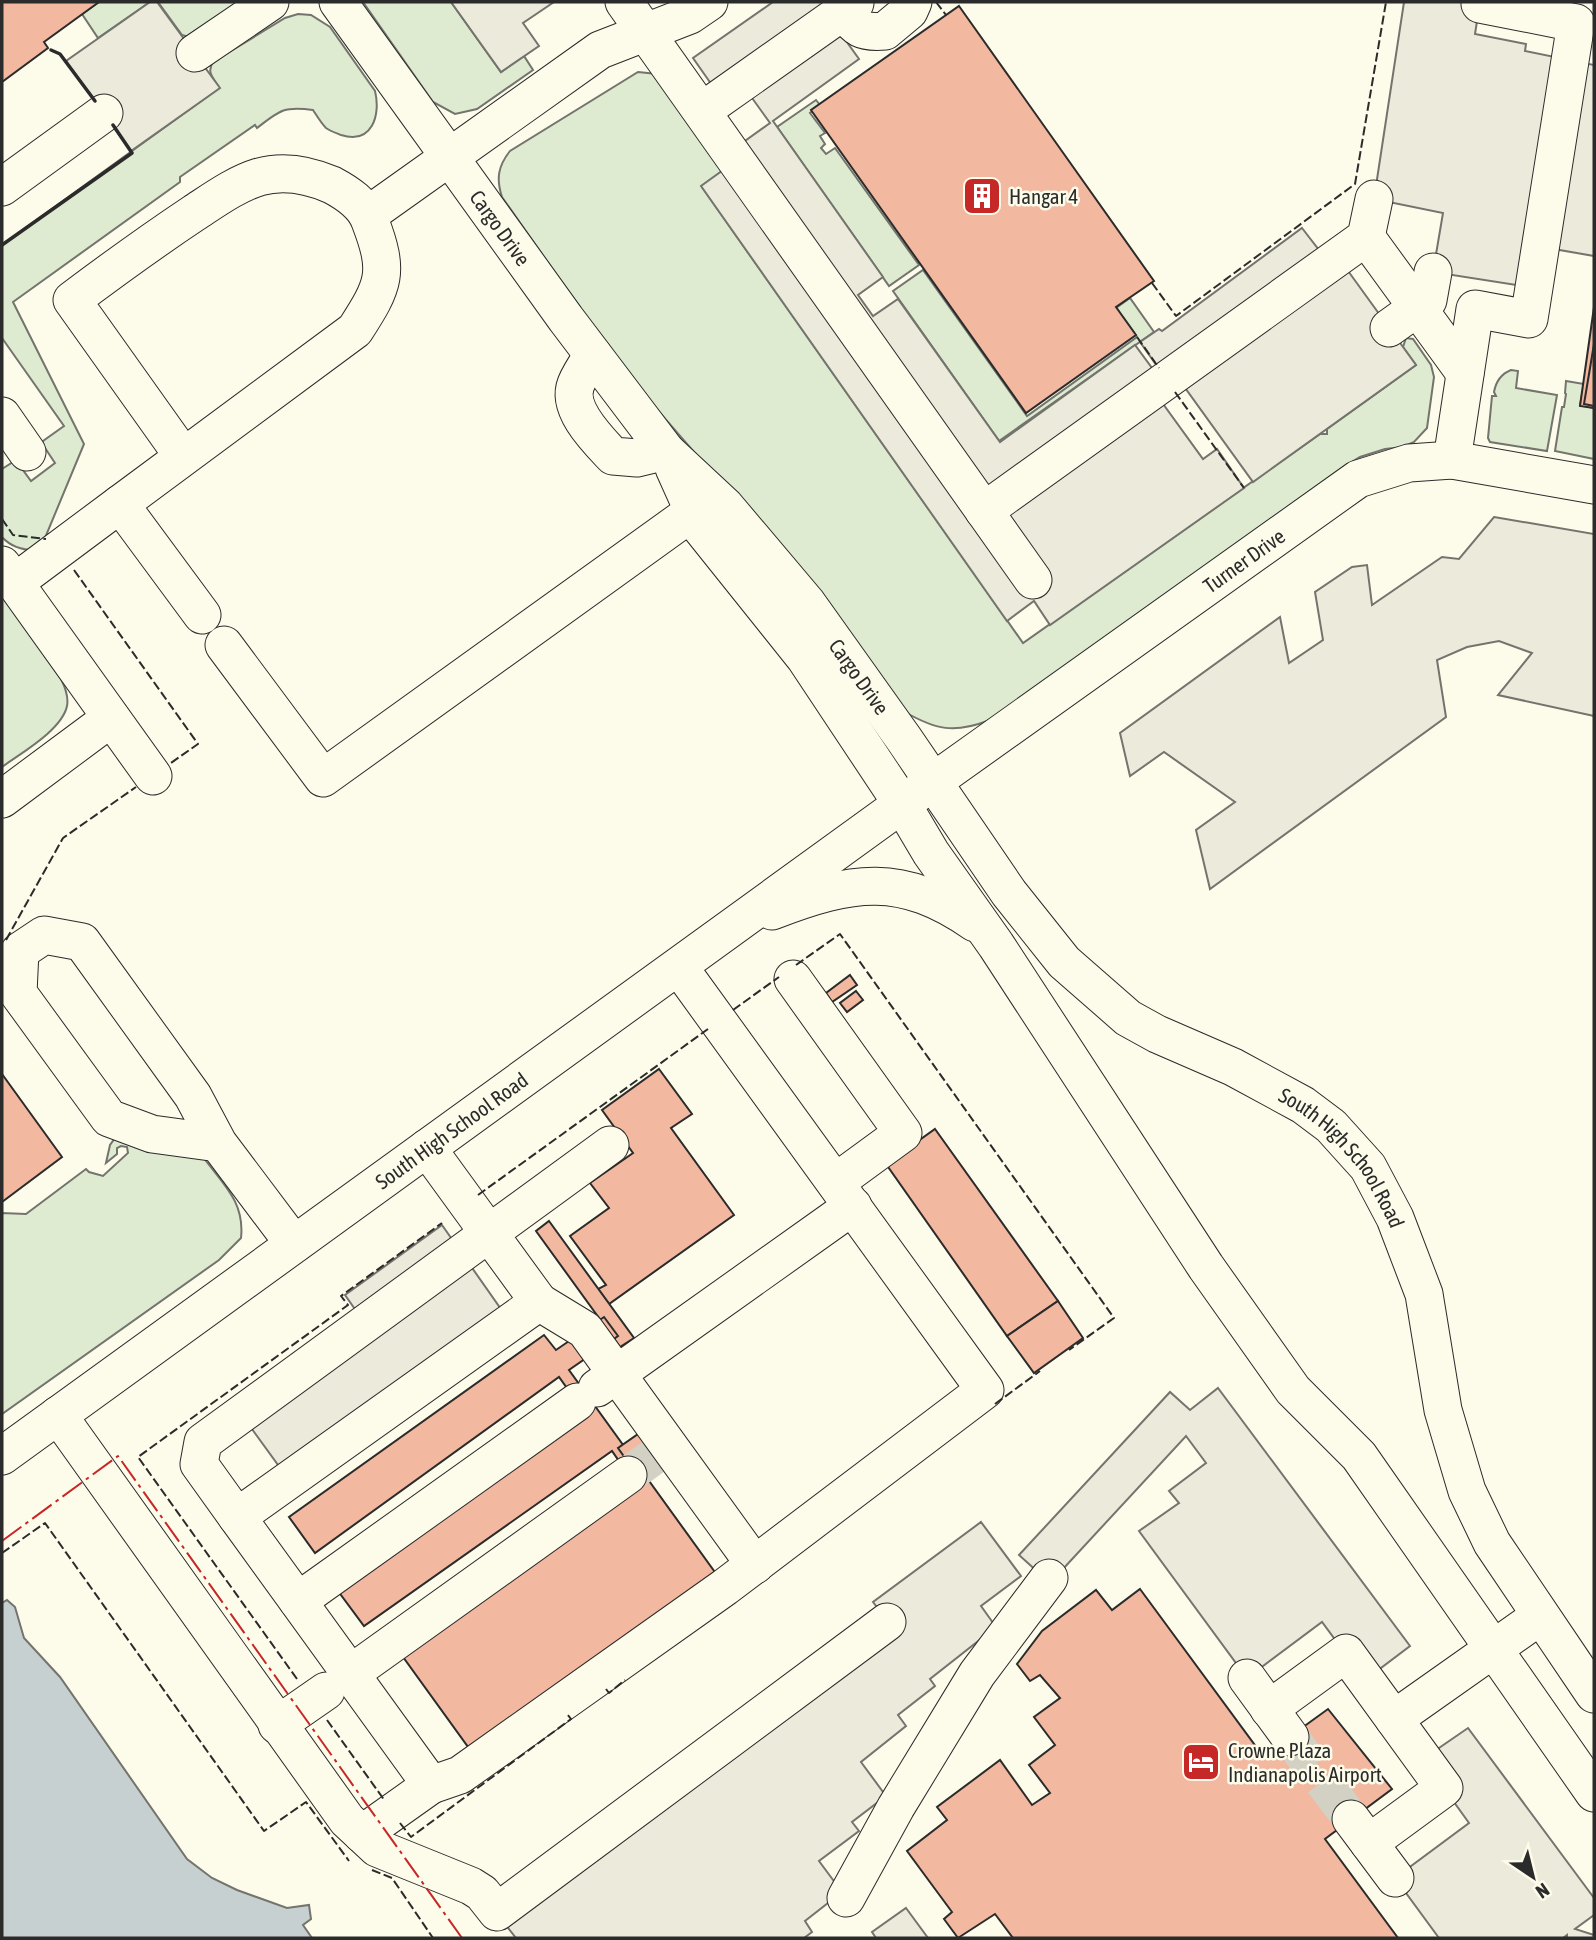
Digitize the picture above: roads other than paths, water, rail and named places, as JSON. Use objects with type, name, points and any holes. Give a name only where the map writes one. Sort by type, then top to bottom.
[{"type":"street","points":[[195,53],[270,2]]},
{"type":"street","name":"Cargo Drive","points":[[338,2],[593,355],[666,451],[725,506],[807,603],[932,782]]},
{"type":"street","points":[[624,2],[1033,580]]},
{"type":"street","points":[[368,215],[600,50],[690,15],[709,2]]},
{"type":"street","points":[[702,111],[849,7],[854,26],[862,30],[885,31],[909,11],[914,2]]},
{"type":"street","points":[[1416,302],[1529,318],[1571,9],[1480,4]]},
{"type":"street","points":[[2,187],[104,113]]},
{"type":"street","points":[[153,776],[8,574],[120,503],[355,330],[377,296],[382,276],[379,244],[368,215],[348,193],[301,174],[260,177],[223,194],[149,243],[72,300],[183,456]]},
{"type":"street","points":[[984,511],[1366,237],[1374,199]]},
{"type":"street","points":[[1366,237],[1416,302],[1465,373]]},
{"type":"street","points":[[1452,460],[1475,309]]},
{"type":"street","points":[[2,416],[27,452]]},
{"type":"street","name":"Cargo Drive","points":[[666,451],[701,528],[804,658],[902,804]]},
{"type":"street","name":"Turner Drive","points":[[932,782],[1358,479],[1409,463],[1452,460],[1594,485]]},
{"type":"street","points":[[120,503],[202,615]]},
{"type":"street","points":[[224,645],[323,778],[694,511]]},
{"type":"street","points":[[2,799],[111,718]]},
{"type":"street","name":"South High School Road","points":[[2,1456],[932,782],[1034,927],[1103,997],[1128,1018],[1157,1034],[1233,1067],[1303,1105],[1340,1135],[1368,1167],[1395,1218],[1424,1294],[1443,1410],[1467,1491],[1492,1543],[1594,1695]]},
{"type":"street","points":[[902,804],[931,853],[987,931],[1206,1267],[1293,1390],[1359,1456],[1594,1793]]},
{"type":"street","points":[[736,926],[797,902],[859,886],[884,885],[901,887],[930,897],[950,906],[987,931]]},
{"type":"street","points":[[218,1143],[152,1134],[108,1118],[18,993],[20,951],[44,935],[82,942],[193,1096],[218,1143],[294,1244]]},
{"type":"street","points":[[362,1834],[431,1785],[460,1775],[755,1565],[985,1390],[679,967]]},
{"type":"street","points":[[298,1601],[617,1373],[844,1194],[902,1133],[793,979]]},
{"type":"street","points":[[431,1785],[338,1682],[298,1601],[199,1464],[203,1442],[610,1145]]},
{"type":"street","points":[[427,1148],[539,1302],[585,1330],[617,1373],[663,1450],[755,1565]]},
{"type":"street","points":[[237,1517],[539,1302]]},
{"type":"street","points":[[58,1415],[347,1820],[377,1848],[471,1886],[482,1893],[497,1912],[887,1622]]},
{"type":"street","points":[[277,1725],[628,1475]]},
{"type":"street","points":[[846,1898],[896,1807],[976,1674],[1049,1578]]},
{"type":"street","points":[[1394,1719],[1540,1616]]},
{"type":"street","points":[[1247,1678],[1280,1723],[1346,1653],[1444,1788],[1360,1831],[1395,1878]]},
{"type":"tunnel","points":[[628,1475],[657,1454]]},
{"type":"tunnel","points":[[1290,1737],[1351,1819]]},
{"type":"place","name":"Hangar 4","points":[[982,196]]},
{"type":"place","name":"Crowne Plaza Indianapolis Airport","points":[[1201,1762]]}]
